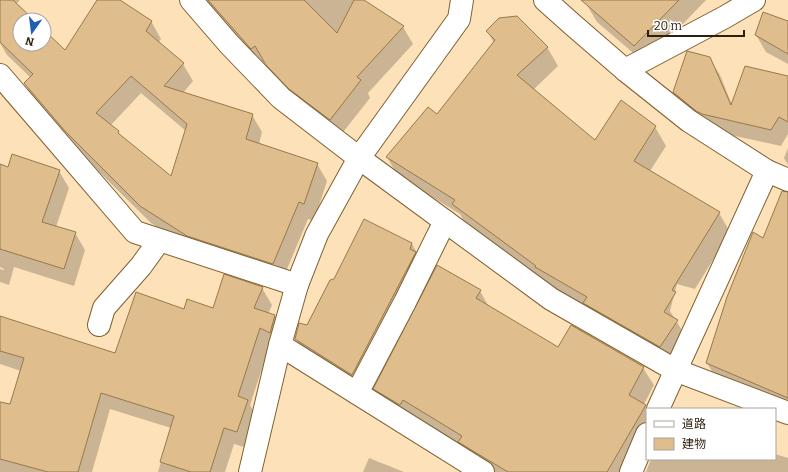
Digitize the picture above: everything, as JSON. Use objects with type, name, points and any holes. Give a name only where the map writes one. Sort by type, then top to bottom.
[{"type":"street","points":[[191,0],[229,44],[281,98],[359,158],[551,299],[675,370],[775,408]]},
{"type":"street","points":[[250,472],[280,344],[297,285],[317,234],[359,158],[459,20],[462,0]]},
{"type":"street","points":[[545,0],[625,70],[689,121],[767,171],[788,180]]},
{"type":"street","points":[[625,70],[754,0]]},
{"type":"street","points":[[0,75],[135,232],[297,285]]},
{"type":"street","points":[[658,408],[767,171]]},
{"type":"street","points":[[357,393],[406,302],[445,221]]},
{"type":"street","points":[[99,325],[104,308],[141,266],[159,241]]},
{"type":"street","points":[[280,344],[357,393],[453,464],[483,472]]},
{"type":"street","points":[[776,408],[788,413]]},
{"type":"street","points":[[631,472],[646,436]]},
{"type":"building","points":[[0,0],[13,0],[26,12],[12,12],[12,52],[52,52],[52,38],[65,50],[97,0],[120,0],[152,21],[146,31],[184,63],[164,86],[253,114],[246,139],[318,163],[304,204],[299,202],[273,264],[187,236],[140,206],[65,131],[24,83],[33,74],[0,42]],"holes":[[[131,76],[187,124],[171,176],[96,113]]]},
{"type":"building","points":[[208,0],[304,0],[337,33],[354,0],[364,0],[404,26],[357,77],[361,80],[330,120],[289,89],[266,65],[255,46],[251,49]]},
{"type":"building","points":[[581,0],[679,0],[634,46]]},
{"type":"building","points":[[763,12],[788,21],[788,54],[755,35]]},
{"type":"building","points":[[517,16],[548,47],[517,75],[595,140],[621,100],[656,126],[634,161],[720,212],[672,290],[676,292],[664,312],[678,320],[660,347],[583,303],[587,297],[535,267],[536,266],[452,204],[455,200],[386,157],[428,107],[437,114],[495,40],[486,31],[499,18]]},
{"type":"building","points":[[687,51],[710,57],[731,105],[745,66],[788,76],[788,122],[779,117],[771,130],[702,114],[696,111],[673,92]]},
{"type":"building","points":[[12,154],[60,170],[42,222],[76,232],[64,269],[0,249],[0,164],[8,167]]},
{"type":"building","points":[[782,191],[788,192],[788,398],[706,363],[727,297],[753,232],[763,238]]},
{"type":"building","points":[[364,219],[412,243],[410,249],[416,252],[352,375],[295,339],[299,323],[307,325],[330,280],[334,279]]},
{"type":"building","points":[[437,265],[481,290],[476,298],[558,347],[571,325],[644,367],[629,395],[646,405],[607,472],[508,472],[458,442],[462,436],[403,400],[400,405],[373,389]]},
{"type":"building","points":[[224,274],[263,287],[254,308],[275,315],[270,333],[260,328],[238,396],[248,400],[237,432],[224,428],[210,472],[191,472],[160,462],[174,416],[101,393],[78,472],[48,472],[0,459],[0,402],[10,404],[24,358],[0,351],[0,316],[115,353],[136,292],[184,309],[187,299],[213,308]]}]
